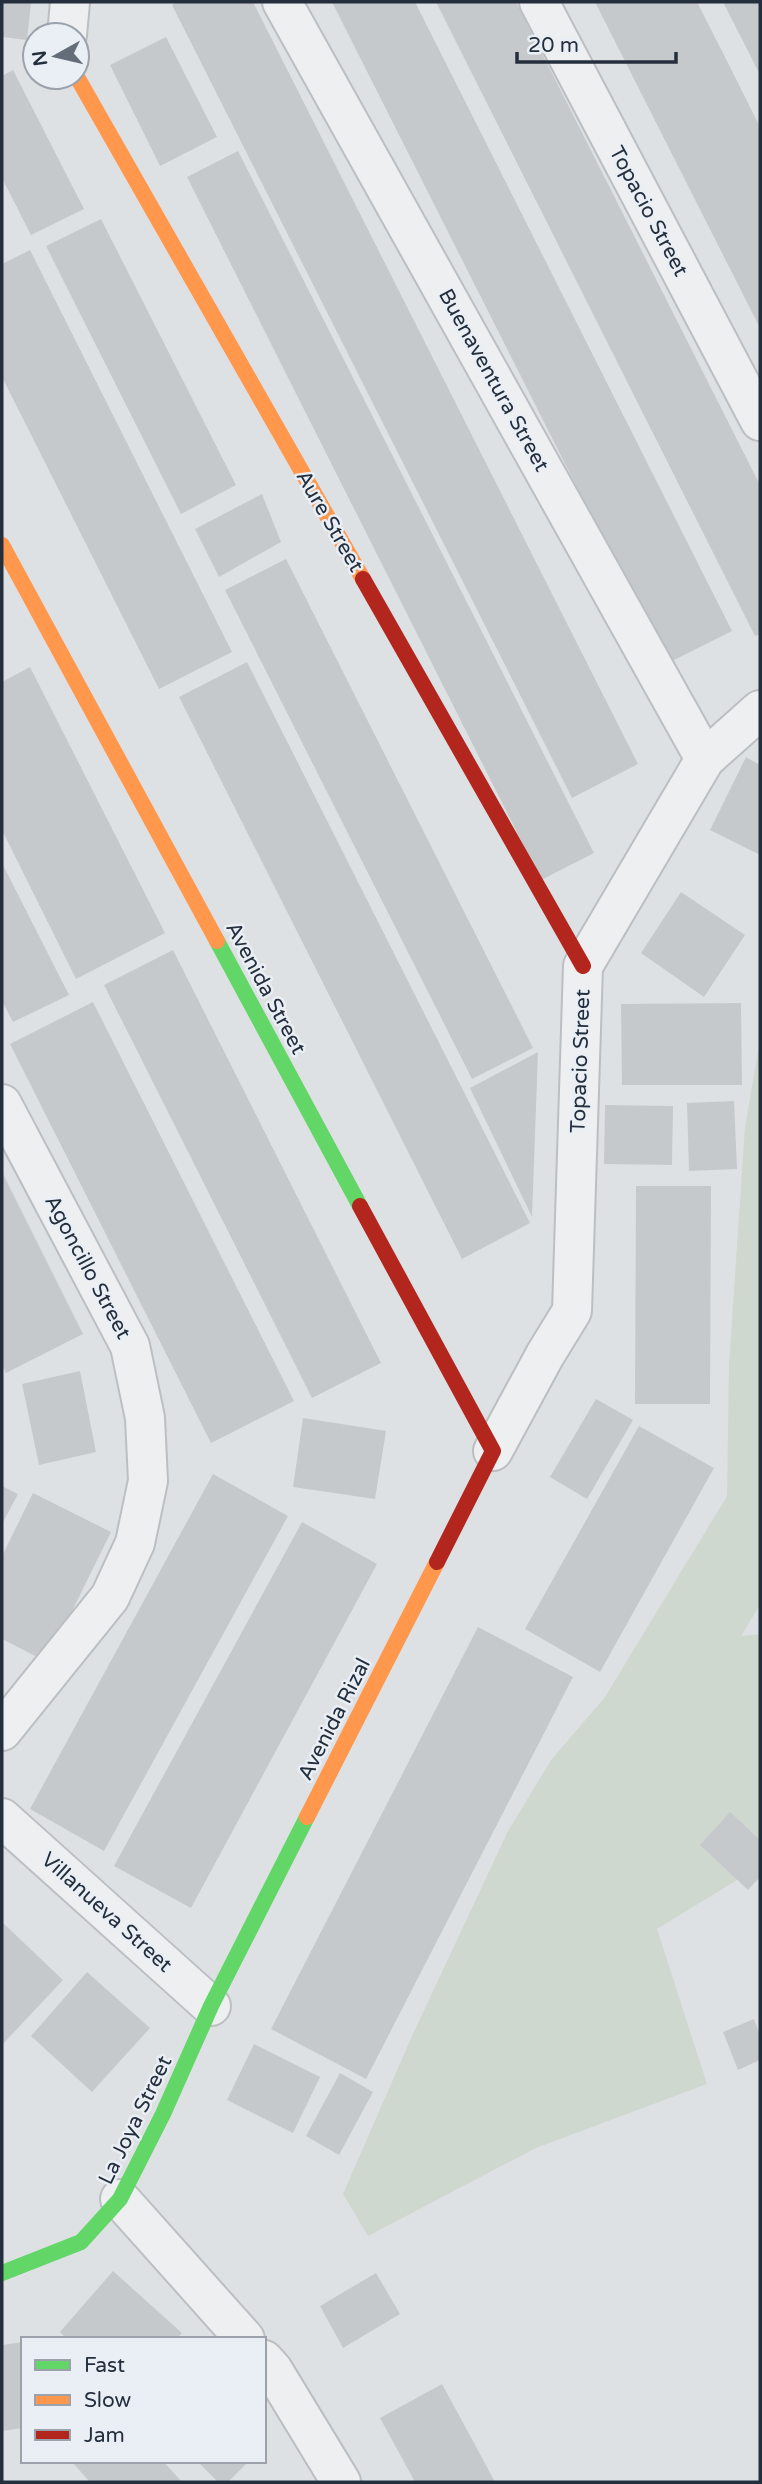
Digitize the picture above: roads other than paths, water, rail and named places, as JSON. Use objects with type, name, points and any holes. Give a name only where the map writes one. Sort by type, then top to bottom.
[{"type":"street","points":[[68,21],[70,2]]},
{"type":"street","name":"Buenaventura Street","points":[[282,2],[705,759]]},
{"type":"street","name":"Topacio Street","points":[[539,2],[760,421]]},
{"type":"street","name":"Aure Street","points":[[85,91],[583,966]]},
{"type":"street","name":"Avenida Street","points":[[2,545],[493,1451]]},
{"type":"street","name":"Topacio Street","points":[[493,1451],[572,1311],[583,966],[705,759],[760,710]]},
{"type":"street","name":"Agoncillo Street","points":[[2,1104],[130,1346],[145,1418],[148,1481],[135,1542],[110,1597],[2,1731]]},
{"type":"street","name":"Avenida Rizal","points":[[212,2006],[493,1451]]},
{"type":"street","name":"Villanueva Street","points":[[2,1818],[212,2006]]},
{"type":"street","name":"La Joya Street","points":[[2,2273],[81,2242],[120,2199],[163,2114],[212,2006]]},
{"type":"street","points":[[120,2199],[243,2337]]},
{"type":"street","points":[[266,2362],[341,2482]]}]
